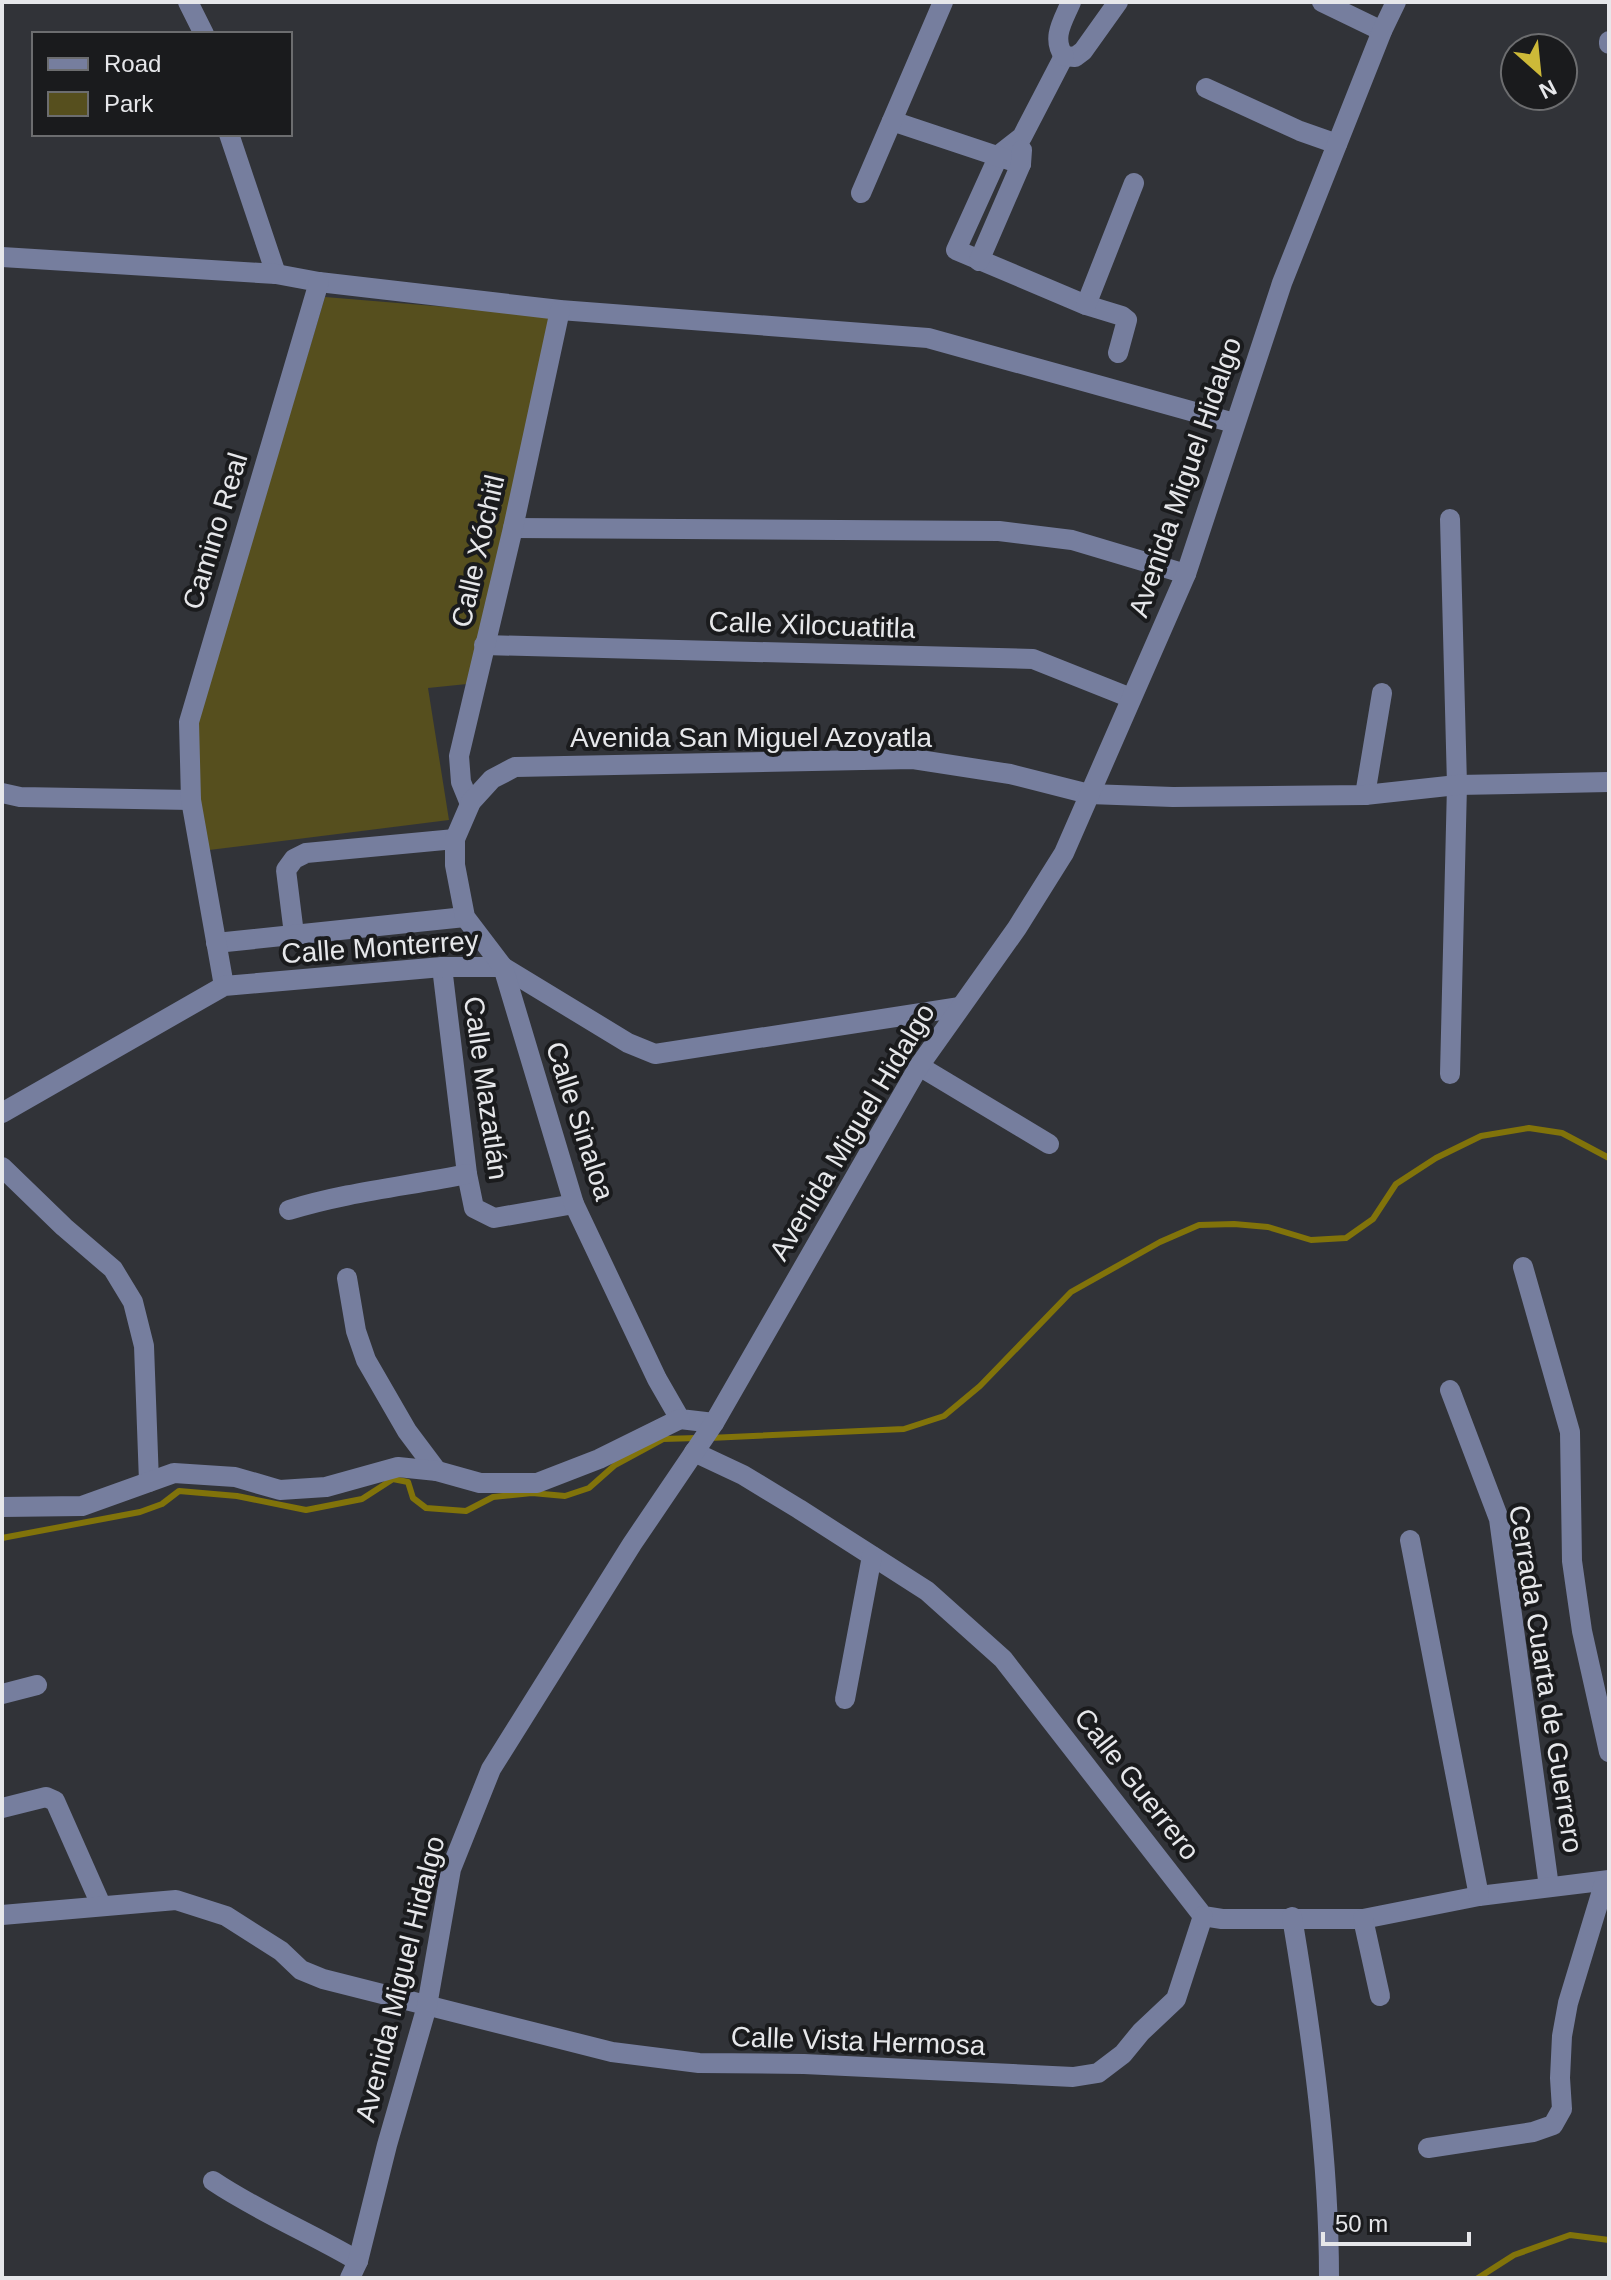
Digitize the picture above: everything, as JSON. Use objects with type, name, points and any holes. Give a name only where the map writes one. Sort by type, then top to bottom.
[{"type":"street","points":[[188,2],[203,32]]},
{"type":"street","points":[[861,193],[943,2]]},
{"type":"street","points":[[1071,2],[1057,34],[1058,48],[1064,56],[1075,57],[1083,51],[1118,2]]},
{"type":"street","points":[[1322,2],[1382,31]]},
{"type":"street","name":"Avenida Miguel Hidalgo","points":[[354,2270],[427,2006],[451,1869],[491,1769],[632,1544],[714,1423],[919,1066],[1017,928],[1064,853],[1186,574],[1282,283],[1396,2]]},
{"type":"street","points":[[1064,56],[1022,137],[999,155],[956,246],[958,252],[1127,320],[1118,353]]},
{"type":"street","points":[[1206,88],[1300,131],[1337,144]]},
{"type":"street","points":[[892,121],[1021,164]]},
{"type":"street","points":[[230,136],[276,274]]},
{"type":"street","points":[[979,261],[1021,164],[1022,137]]},
{"type":"street","points":[[1086,305],[1134,183]]},
{"type":"street","points":[[2,257],[276,274],[319,282],[560,310],[928,338],[1234,423]]},
{"type":"street","name":"Camino Real","points":[[224,986],[191,800],[189,722],[319,282]]},
{"type":"street","name":"Calle Xóchitl","points":[[470,803],[461,782],[459,756],[560,310]]},
{"type":"street","points":[[1450,519],[1457,785],[1450,1074]]},
{"type":"street","points":[[513,528],[999,531],[1072,540],[1186,574]]},
{"type":"street","name":"Calle Xilocuatitla","points":[[484,645],[1033,659],[1131,698]]},
{"type":"street","points":[[1365,795],[1382,693]]},
{"type":"street","name":"Avenida San Miguel Azoyatla","points":[[470,803],[492,779],[515,767],[913,759],[1010,774],[1089,794],[1173,797],[1365,795],[1457,785],[1609,782]]},
{"type":"street","points":[[2,793],[20,797],[191,800]]},
{"type":"street","name":"Calle Sinaloa","points":[[470,803],[455,839],[455,865],[465,917],[503,967],[574,1204],[657,1379],[680,1419]]},
{"type":"street","points":[[294,934],[286,870],[294,859],[306,853],[455,839]]},
{"type":"street","points":[[216,943],[465,917]]},
{"type":"street","name":"Calle Monterrey","points":[[2,1113],[224,986],[442,967],[503,967],[628,1043],[655,1054],[960,1007]]},
{"type":"street","name":"Calle Mazatlán","points":[[442,967],[467,1174],[474,1208],[494,1218],[574,1204]]},
{"type":"street","points":[[919,1066],[1049,1144]]},
{"type":"street","points":[[2,1167],[113,1269],[133,1302],[144,1346],[149,1482]]},
{"type":"street","points":[[289,1210],[328,1198],[467,1174]]},
{"type":"street","points":[[1523,1267],[1570,1432],[1572,1561],[1582,1631],[1609,1752]]},
{"type":"street","points":[[347,1278],[356,1331],[366,1360],[407,1431],[437,1471]]},
{"type":"street","name":"Cerrada Cuarta de Guerrero","points":[[1450,1390],[1499,1519],[1549,1887]]},
{"type":"street","points":[[2,1507],[82,1506],[174,1473],[235,1477],[280,1490],[326,1487],[398,1467],[437,1471],[480,1483],[537,1483],[599,1459],[680,1419],[714,1423]]},
{"type":"street","name":"Calle Guerrero","points":[[694,1452],[743,1475],[927,1591],[1003,1659],[1203,1916]]},
{"type":"street","points":[[1410,1540],[1479,1896]]},
{"type":"street","points":[[845,1699],[872,1556]]},
{"type":"street","points":[[2,1694],[37,1685]]},
{"type":"street","points":[[2,1808],[46,1797],[55,1801],[101,1905],[2,1915]]},
{"type":"street","points":[[1203,1916],[1222,1919],[1363,1919],[1479,1896],[1607,1881],[1568,2003],[1562,2036],[1562,2109],[1553,2125],[1533,2132],[1428,2148]]},
{"type":"street","name":"Calle Vista Hermosa","points":[[101,1905],[176,1900],[226,1916],[281,1951],[301,1970],[323,1979],[612,2052],[699,2063],[804,2064],[961,2074],[1073,2077],[1098,2073],[1123,2054],[1176,1999],[1203,1916]]},
{"type":"street","points":[[1292,1917],[1313,2042],[1324,2151],[1329,2278]]},
{"type":"street","points":[[1363,1919],[1380,1996]]},
{"type":"street","points":[[213,2181],[241,2200],[316,2237],[354,2270]]},
{"type":"green space","points":[[325,297],[555,316],[467,684],[428,688],[449,820],[201,851],[193,715],[201,708]]},
{"type":"waterway","points":[[709,1438],[904,1429],[944,1416],[980,1386],[1071,1292],[1160,1242],[1199,1225],[1234,1224],[1268,1227],[1311,1240],[1346,1238],[1373,1219],[1396,1184],[1436,1158],[1481,1136],[1529,1128],[1562,1133],[1609,1158]]},
{"type":"waterway","points":[[2,1538],[140,1512],[162,1504],[179,1491],[237,1496],[306,1510],[362,1499],[393,1479],[408,1482],[413,1498],[426,1508],[466,1511],[493,1497],[532,1493],[565,1496],[589,1488],[615,1465],[663,1439],[697,1438]]},
{"type":"waterway","points":[[1478,2278],[1514,2255],[1570,2235],[1609,2240]]}]
